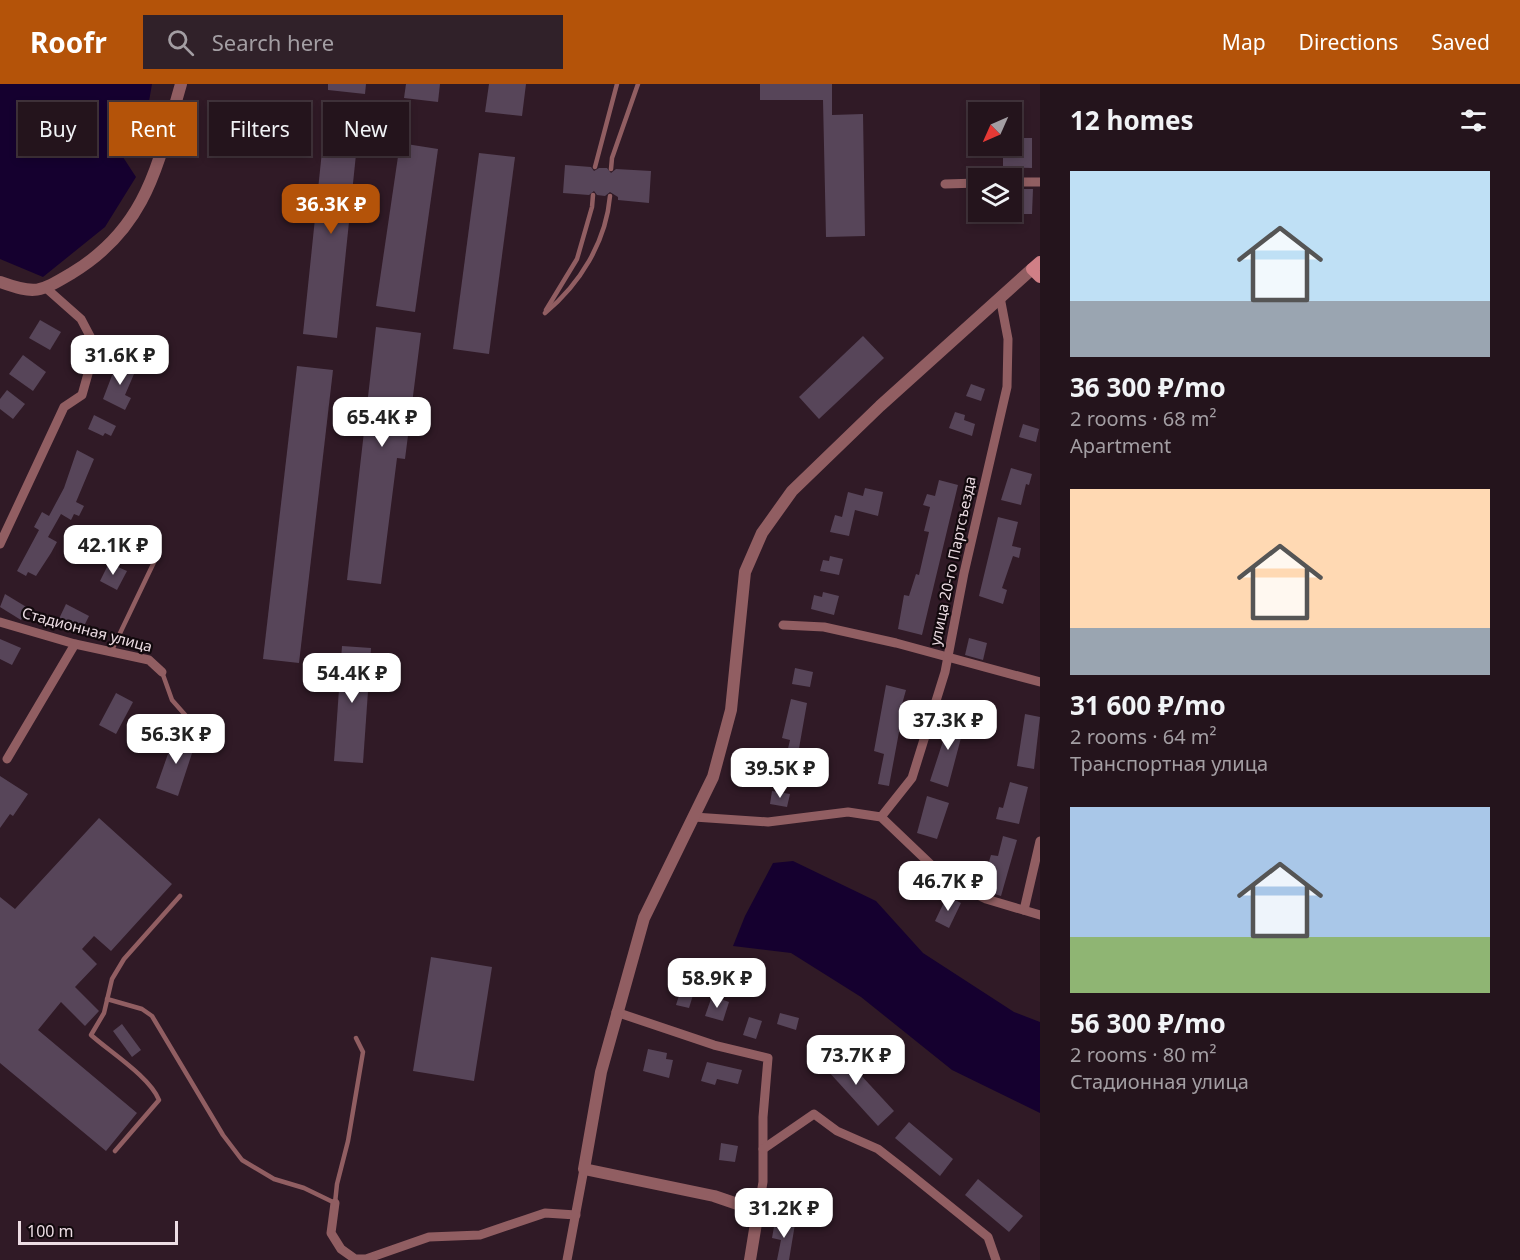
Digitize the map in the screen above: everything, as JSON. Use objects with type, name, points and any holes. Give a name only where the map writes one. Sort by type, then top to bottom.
[{"type":"street","points":[[0,282],[27,292],[46,288],[108,247],[138,210],[154,177],[181,84]]},
{"type":"street","points":[[1022,182],[1040,182]]},
{"type":"street","points":[[945,184],[968,183]]},
{"type":"street","points":[[567,1260],[601,1072],[616,1012],[644,918],[713,777],[730,710],[745,572],[762,533],[792,491],[880,405],[1000,297],[1037,269]]},
{"type":"street","points":[[0,544],[64,407],[81,395],[91,363],[91,338],[81,320],[46,288]]},
{"type":"street","name":"улица 20-го Партсъезда","points":[[880,817],[912,778],[947,659],[964,573],[1007,387],[1008,339],[1000,297]]},
{"type":"street","name":"Стадионная улица","points":[[0,622],[75,644],[148,660],[162,672]]},
{"type":"street","points":[[783,625],[824,627],[896,643],[947,659],[1040,682]]},
{"type":"street","points":[[7,759],[75,644]]},
{"type":"street","points":[[694,817],[768,822],[848,812],[880,817],[946,879],[986,899],[1040,915]]},
{"type":"street","points":[[1024,910],[1040,841]]},
{"type":"street","points":[[616,1012],[714,1046],[768,1058],[763,1182],[750,1260]]},
{"type":"street","points":[[763,1149],[814,1114],[837,1131],[878,1149],[905,1170],[987,1238],[996,1260]]},
{"type":"street","points":[[584,1169],[714,1196],[758,1211]]},
{"type":"street","points":[[334,1203],[331,1233],[340,1249],[355,1259],[383,1256],[429,1237],[480,1236],[545,1213],[576,1215]]},
{"type":"lane","points":[[595,167],[617,84]]},
{"type":"lane","points":[[611,169],[612,158],[638,84]]},
{"type":"lane","points":[[593,195],[592,207],[577,259],[545,313],[565,293],[590,261],[609,209],[610,196]]},
{"type":"lane","points":[[111,652],[156,558]]},
{"type":"lane","points":[[162,672],[172,700],[202,734]]},
{"type":"lane","points":[[116,1151],[159,1100],[156,1093],[140,1076],[91,1035],[104,1013],[112,980],[124,959],[180,896]]},
{"type":"lane","points":[[107,999],[142,1009],[152,1016],[223,1135],[242,1160],[274,1179],[304,1188],[334,1203],[348,1142],[363,1052],[356,1038]]},
{"type":"shaded area","points":[[0,84],[152,84],[149,102],[109,102],[109,156],[122,156],[136,177],[105,227],[43,277],[0,259]]},
{"type":"shaded area","points":[[793,861],[876,901],[923,953],[1014,1012],[1040,1022],[1040,1113],[952,1070],[861,997],[791,953],[733,946],[745,916],[773,863]]},
{"type":"building","points":[[328,84],[366,84],[365,94],[328,90]]},
{"type":"building","points":[[406,84],[440,84],[438,102],[404,98]]},
{"type":"building","points":[[489,84],[526,84],[522,116],[485,112]]},
{"type":"building","points":[[760,84],[832,84],[832,115],[863,114],[865,236],[826,237],[823,100],[760,100]]},
{"type":"building","points":[[1022,138],[1032,138],[1032,168],[1003,167],[1003,156],[1022,156]]},
{"type":"building","points":[[323,142],[323,156],[356,156],[337,338],[303,334]]},
{"type":"building","points":[[409,144],[438,149],[415,312],[376,306],[398,156],[409,156]]},
{"type":"building","points":[[479,153],[515,157],[489,354],[453,349]]},
{"type":"building","points":[[565,165],[591,167],[594,171],[607,168],[611,173],[616,169],[651,171],[649,203],[618,200],[618,197],[610,192],[605,196],[597,195],[594,191],[589,195],[563,193]]},
{"type":"building","points":[[1022,189],[1033,189],[1032,214],[1022,214]]},
{"type":"building","points":[[40,320],[61,332],[50,350],[29,338]]},
{"type":"building","points":[[376,327],[421,333],[405,459],[397,458],[381,584],[347,580]]},
{"type":"building","points":[[863,336],[884,358],[819,419],[799,397]]},
{"type":"building","points":[[23,355],[46,372],[33,391],[9,374]]},
{"type":"building","points":[[126,363],[137,367],[125,395],[131,398],[125,410],[103,399],[116,365],[124,368]]},
{"type":"building","points":[[297,366],[333,370],[299,663],[263,659]]},
{"type":"building","points":[[971,384],[985,389],[981,401],[966,396]]},
{"type":"building","points":[[7,390],[25,404],[13,419],[0,409],[0,399]]},
{"type":"building","points":[[955,412],[965,415],[964,420],[975,424],[972,436],[949,428]]},
{"type":"building","points":[[94,415],[116,426],[111,436],[105,433],[103,436],[88,429]]},
{"type":"building","points":[[1023,424],[1039,429],[1036,442],[1019,437]]},
{"type":"building","points":[[77,450],[94,459],[76,502],[84,506],[79,516],[74,514],[71,520],[61,514],[48,537],[57,542],[51,553],[36,576],[28,572],[26,576],[17,571],[39,530],[34,527],[42,512],[49,516],[64,488]]},
{"type":"building","points":[[1011,468],[1032,474],[1029,485],[1026,484],[1021,505],[1001,500]]},
{"type":"building","points":[[939,480],[958,485],[922,635],[898,629],[904,595],[909,596],[916,574],[919,575],[929,532],[924,531],[930,507],[923,505],[927,494],[935,496]]},
{"type":"building","points":[[865,488],[883,492],[878,516],[855,510],[849,536],[830,532],[835,515],[842,517],[848,492],[863,496]]},
{"type":"building","points":[[998,517],[1018,522],[1012,546],[1021,548],[1019,558],[1013,556],[1002,588],[1007,590],[1003,604],[979,596]]},
{"type":"building","points":[[830,556],[843,559],[839,575],[820,571],[823,560],[829,561]]},
{"type":"building","points":[[109,563],[127,571],[117,590],[100,581]]},
{"type":"building","points":[[823,592],[839,596],[834,615],[811,609],[814,595],[822,597]]},
{"type":"building","points":[[5,594],[28,608],[21,620],[0,607]]},
{"type":"building","points":[[66,604],[89,616],[80,634],[57,623]]},
{"type":"building","points":[[969,638],[987,643],[983,660],[965,655]]},
{"type":"building","points":[[0,639],[21,648],[12,665],[0,659]]},
{"type":"building","points":[[342,646],[371,648],[363,763],[334,761]]},
{"type":"building","points":[[795,668],[813,672],[810,687],[792,684]]},
{"type":"building","points":[[886,685],[906,690],[899,715],[902,716],[889,786],[878,784],[884,754],[874,751]]},
{"type":"building","points":[[116,693],[133,702],[116,734],[99,725]]},
{"type":"building","points":[[791,699],[807,703],[795,771],[776,768],[779,756],[786,757],[790,740],[782,738]]},
{"type":"building","points":[[1025,714],[1040,717],[1034,769],[1017,766]]},
{"type":"building","points":[[949,715],[966,719],[948,787],[930,781],[946,732]]},
{"type":"building","points":[[175,734],[196,741],[178,796],[156,788]]},
{"type":"building","points":[[0,776],[28,794],[13,816],[10,814],[0,828]]},
{"type":"building","points":[[1010,782],[1028,787],[1019,824],[996,819],[999,807],[1003,808]]},
{"type":"building","points":[[772,791],[790,794],[787,807],[770,804]]},
{"type":"building","points":[[927,796],[949,803],[937,839],[917,833]]},
{"type":"building","points":[[99,818],[172,884],[111,951],[94,936],[82,949],[97,964],[75,987],[99,1011],[85,1026],[61,1002],[38,1030],[137,1113],[106,1151],[0,1063],[0,897],[15,909]]},
{"type":"building","points":[[1003,836],[1017,840],[1001,896],[982,890],[990,869],[987,868],[991,855],[998,856]]},
{"type":"building","points":[[947,896],[961,903],[949,928],[935,921]]},
{"type":"building","points":[[431,957],[492,967],[474,1081],[413,1071]]},
{"type":"building","points":[[681,989],[694,992],[689,1008],[676,1005]]},
{"type":"building","points":[[712,996],[729,1002],[723,1021],[705,1016]]},
{"type":"building","points":[[780,1013],[799,1018],[796,1030],[777,1024]]},
{"type":"building","points":[[749,1017],[762,1021],[756,1039],[743,1035]]},
{"type":"building","points":[[122,1024],[141,1050],[132,1057],[113,1031]]},
{"type":"building","points":[[834,1046],[894,1111],[878,1126],[818,1060]]},
{"type":"building","points":[[648,1049],[667,1053],[666,1059],[673,1060],[669,1078],[643,1071]]},
{"type":"building","points":[[707,1062],[742,1070],[738,1084],[717,1079],[715,1085],[701,1081]]},
{"type":"building","points":[[909,1122],[953,1159],[940,1176],[895,1138]]},
{"type":"building","points":[[721,1143],[738,1146],[735,1162],[719,1160]]},
{"type":"building","points":[[978,1179],[1023,1216],[1009,1232],[965,1195]]},
{"type":"building","points":[[775,1221],[795,1224],[789,1260],[777,1260],[781,1240],[772,1238]]}]
